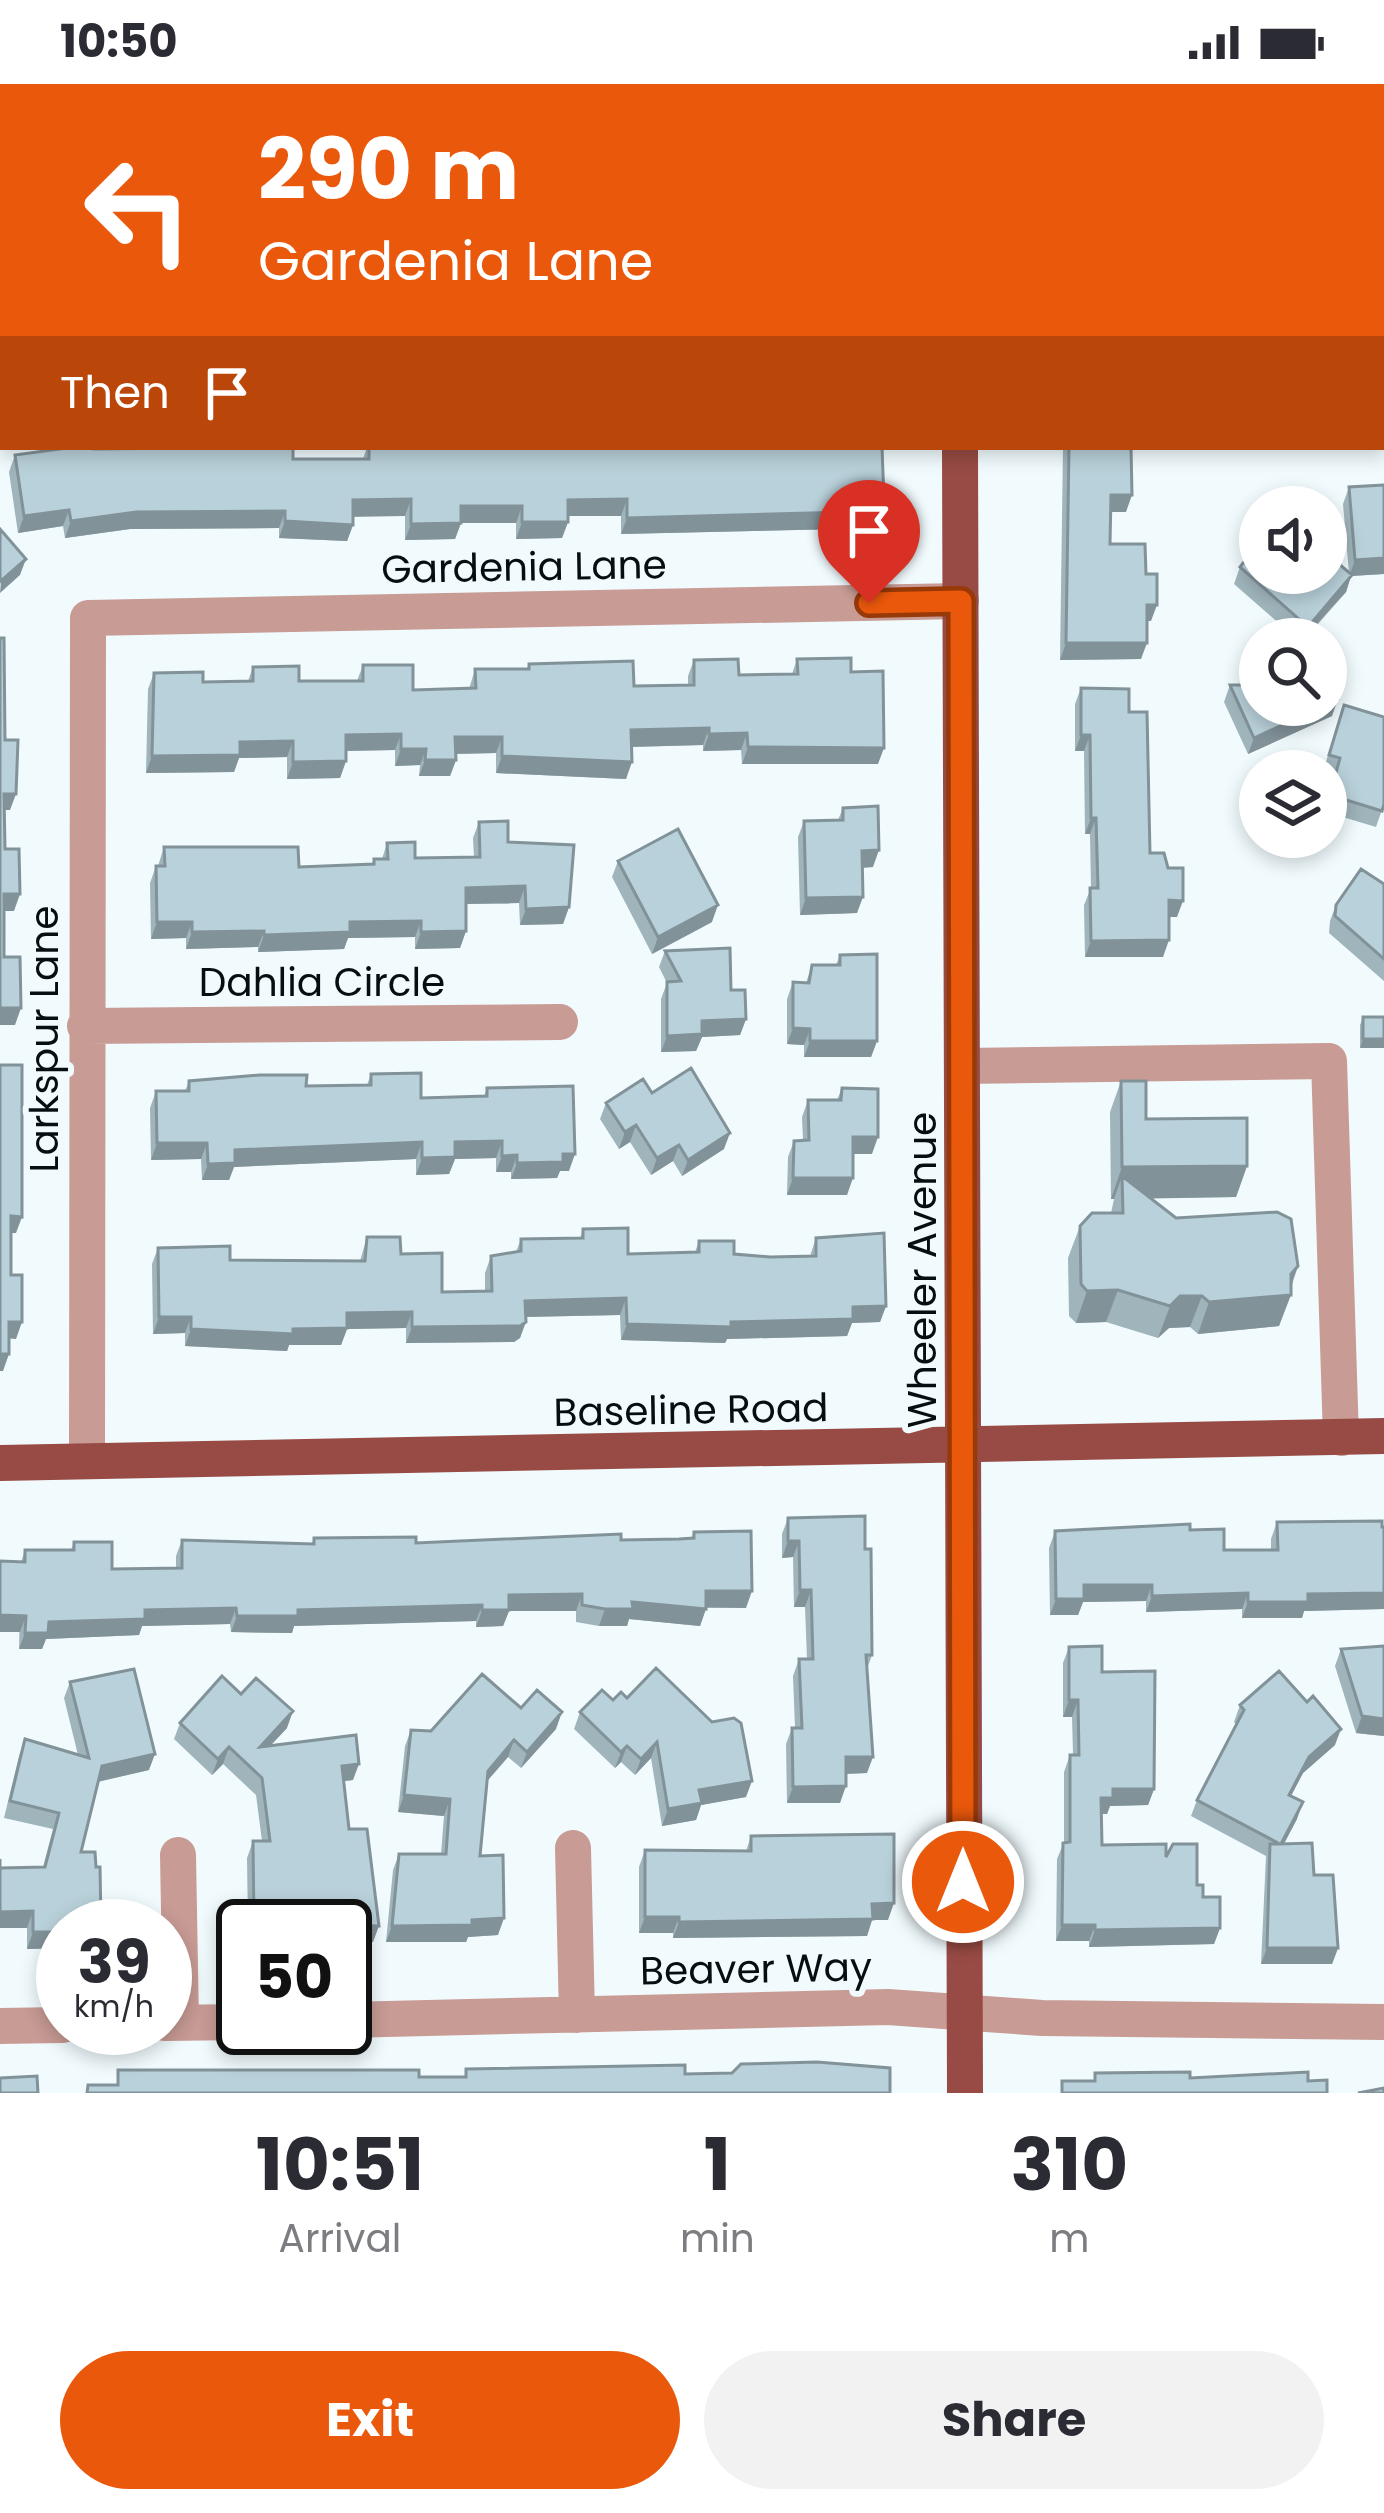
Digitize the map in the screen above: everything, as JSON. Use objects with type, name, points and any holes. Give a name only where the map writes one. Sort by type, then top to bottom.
[{"type":"main road","name":"Wheeler Avenue","points":[[960,450],[965,2093]]},
{"type":"main road","name":"Baseline Road","points":[[0,1463],[1384,1436]]},
{"type":"street","name":"Gardenia Lane","points":[[88,618],[961,601]]},
{"type":"street","name":"Larkspur Lane","points":[[87,1461],[88,618]]},
{"type":"street","name":"Dahlia Circle","points":[[85,1026],[560,1022]]},
{"type":"street","points":[[964,1066],[1329,1061],[1341,1438]]},
{"type":"street","points":[[573,1848],[577,2015]]},
{"type":"street","points":[[177,1899],[178,1855]]},
{"type":"street","name":"Beaver Way","points":[[372,2019],[888,2008],[1042,2018],[1384,2022]]},
{"type":"street","points":[[0,2026],[36,2025]]},
{"type":"building","points":[[52,450],[293,450],[293,459],[369,459],[369,450],[882,450],[884,501],[848,502],[848,512],[627,518],[627,499],[568,500],[568,522],[522,522],[522,506],[461,506],[461,523],[411,524],[411,499],[353,500],[353,525],[285,521],[285,511],[136,512],[71,521],[69,510],[24,516],[15,455]]},
{"type":"building","points":[[1069,450],[1131,450],[1132,495],[1111,495],[1110,544],[1145,544],[1146,574],[1157,574],[1157,605],[1147,605],[1147,643],[1066,643]]},
{"type":"building","points":[[1384,485],[1384,558],[1355,560],[1349,487]]},
{"type":"building","points":[[0,529],[26,559],[1,581],[0,579]]},
{"type":"building","points":[[1271,594],[1336,594],[1316,618],[1298,618]]},
{"type":"building","points":[[0,638],[4,638],[5,740],[18,740],[16,794],[4,794],[5,849],[19,849],[20,894],[4,894],[4,957],[20,957],[21,1008],[0,1008]]},
{"type":"building","points":[[851,658],[851,672],[883,671],[884,748],[748,747],[747,733],[709,734],[709,728],[631,730],[632,762],[502,756],[502,737],[455,737],[456,760],[425,760],[426,749],[401,749],[401,734],[346,735],[346,761],[293,762],[293,741],[240,742],[240,755],[152,756],[154,673],[203,672],[203,682],[253,681],[253,667],[299,666],[299,681],[363,681],[363,665],[413,665],[413,690],[476,688],[475,669],[633,661],[634,686],[694,685],[694,660],[738,659],[739,675],[798,674],[797,659]]},
{"type":"building","points":[[1081,688],[1129,689],[1129,712],[1147,712],[1150,853],[1164,853],[1168,868],[1183,868],[1183,901],[1169,900],[1169,940],[1091,941],[1090,888],[1098,888],[1096,818],[1091,818],[1090,735],[1081,735]]},
{"type":"building","points":[[1347,706],[1384,717],[1382,811],[1347,800],[1347,750],[1330,750],[1338,726],[1347,726]]},
{"type":"building","points":[[1249,726],[1280,726],[1254,738]]},
{"type":"building","points":[[878,806],[879,850],[862,851],[863,897],[806,898],[804,821],[843,820],[843,808]]},
{"type":"building","points":[[508,821],[508,842],[574,845],[569,907],[526,909],[525,886],[466,888],[466,931],[421,932],[421,921],[350,922],[350,932],[264,935],[264,931],[192,932],[192,922],[157,922],[156,866],[165,866],[164,847],[298,847],[299,867],[374,864],[374,859],[388,859],[387,843],[415,842],[415,858],[480,857],[479,822]]},
{"type":"building","points":[[678,829],[718,905],[658,937],[618,861]]},
{"type":"building","points":[[1361,869],[1384,884],[1384,959],[1335,916],[1336,905]]},
{"type":"building","points":[[730,948],[731,990],[745,990],[746,1019],[702,1021],[702,1034],[667,1036],[667,982],[681,981],[665,951]]},
{"type":"building","points":[[877,954],[877,1041],[810,1041],[810,1029],[793,1028],[793,982],[809,983],[812,965],[840,965],[840,955]]},
{"type":"building","points":[[1363,1017],[1384,1017],[1384,1039],[1363,1039]]},
{"type":"building","points":[[0,1065],[22,1065],[22,1217],[11,1216],[11,1275],[22,1275],[22,1322],[9,1322],[9,1354],[0,1354]]},
{"type":"building","points":[[691,1068],[730,1133],[688,1160],[679,1145],[657,1158],[636,1125],[625,1132],[606,1103],[643,1079],[652,1093]]},
{"type":"building","points":[[421,1073],[421,1098],[487,1096],[487,1088],[573,1086],[575,1154],[563,1154],[563,1162],[517,1163],[517,1155],[502,1156],[502,1141],[455,1142],[455,1157],[422,1158],[422,1142],[235,1150],[235,1163],[208,1164],[207,1143],[157,1143],[156,1091],[189,1091],[189,1081],[307,1075],[306,1086],[371,1085],[371,1074]]},
{"type":"building","points":[[1121,1081],[1146,1081],[1146,1119],[1247,1118],[1247,1166],[1122,1167]]},
{"type":"building","points":[[842,1088],[878,1089],[878,1137],[853,1137],[853,1178],[793,1178],[794,1141],[809,1140],[808,1100],[841,1100]]},
{"type":"building","points":[[1122,1176],[1176,1218],[1277,1212],[1291,1219],[1298,1266],[1291,1274],[1291,1295],[1209,1302],[1202,1296],[1180,1296],[1170,1306],[1118,1290],[1087,1291],[1081,1284],[1080,1226],[1092,1213],[1123,1213]]},
{"type":"building","points":[[628,1228],[628,1254],[699,1252],[699,1241],[734,1241],[734,1254],[770,1257],[816,1256],[816,1238],[884,1233],[886,1306],[853,1307],[853,1319],[731,1322],[731,1327],[627,1324],[626,1298],[525,1301],[526,1322],[520,1326],[412,1327],[412,1312],[347,1313],[347,1328],[293,1329],[293,1334],[191,1329],[191,1317],[159,1317],[158,1248],[230,1246],[230,1260],[365,1261],[367,1237],[400,1237],[401,1254],[442,1253],[442,1292],[492,1291],[491,1256],[521,1251],[521,1239],[583,1238],[583,1229]]},
{"type":"building","points":[[865,1516],[865,1549],[871,1549],[872,1655],[866,1655],[873,1757],[846,1757],[846,1786],[793,1787],[792,1728],[802,1728],[799,1659],[813,1659],[811,1590],[800,1590],[799,1541],[788,1541],[788,1518]]},
{"type":"building","points":[[1382,1521],[1384,1593],[1308,1594],[1308,1602],[1248,1602],[1248,1593],[1152,1596],[1152,1585],[1084,1585],[1084,1599],[1056,1599],[1055,1531],[1190,1524],[1190,1530],[1224,1529],[1224,1550],[1278,1550],[1277,1522]]},
{"type":"building","points":[[751,1531],[752,1591],[706,1591],[706,1609],[632,1602],[633,1609],[605,1609],[582,1605],[582,1594],[509,1595],[509,1610],[482,1610],[482,1605],[237,1616],[236,1608],[145,1610],[145,1619],[49,1622],[48,1633],[25,1633],[26,1616],[0,1615],[0,1561],[25,1562],[25,1550],[74,1550],[74,1542],[112,1542],[112,1569],[182,1568],[182,1540],[314,1544],[314,1538],[416,1537],[416,1543],[621,1534],[621,1540]]},
{"type":"building","points":[[1102,1646],[1102,1672],[1155,1671],[1154,1789],[1113,1789],[1113,1798],[1101,1798],[1102,1845],[1166,1844],[1166,1857],[1173,1844],[1197,1844],[1197,1885],[1203,1885],[1203,1897],[1220,1897],[1220,1928],[1095,1930],[1095,1925],[1062,1925],[1063,1843],[1070,1842],[1070,1755],[1079,1755],[1078,1700],[1069,1700],[1069,1647]]},
{"type":"building","points":[[1384,1646],[1384,1719],[1362,1716],[1341,1649]]},
{"type":"building","points":[[656,1668],[712,1722],[734,1718],[741,1723],[752,1781],[699,1790],[702,1803],[668,1809],[657,1742],[641,1759],[627,1746],[621,1752],[580,1712],[602,1690],[613,1700],[621,1692],[627,1698]]},
{"type":"building","points":[[134,1669],[155,1754],[102,1766],[81,1852],[95,1852],[101,1899],[36,1899],[36,1932],[33,1911],[0,1912],[0,1868],[45,1867],[59,1813],[10,1801],[25,1739],[89,1758],[70,1682]]},
{"type":"building","points":[[1279,1671],[1307,1702],[1313,1696],[1341,1729],[1309,1757],[1289,1795],[1303,1802],[1281,1844],[1312,1843],[1314,1875],[1333,1875],[1338,1948],[1267,1948],[1270,1844],[1280,1844],[1197,1800],[1244,1710],[1240,1705]]},
{"type":"building","points":[[482,1674],[521,1708],[537,1690],[562,1712],[527,1752],[514,1740],[488,1771],[480,1856],[503,1855],[504,1918],[472,1920],[472,1925],[392,1926],[399,1854],[446,1854],[450,1799],[404,1795],[411,1730],[431,1731]]},
{"type":"building","points":[[222,1676],[241,1694],[256,1678],[293,1711],[260,1747],[356,1735],[359,1764],[342,1766],[349,1829],[367,1829],[379,1926],[372,1926],[372,1899],[254,1899],[253,1841],[270,1841],[262,1778],[229,1747],[218,1759],[180,1723]]},
{"type":"building","points":[[894,1834],[894,1903],[872,1904],[873,1919],[679,1922],[679,1917],[645,1917],[645,1850],[751,1851],[751,1836]]},
{"type":"building","points":[[817,2062],[890,2068],[890,2093],[87,2093],[88,2085],[118,2085],[118,2070],[419,2070],[419,2077],[466,2077],[466,2069],[685,2065],[685,2074],[732,2073],[741,2064]]},
{"type":"building","points":[[1190,2072],[1190,2078],[1308,2072],[1308,2081],[1327,2080],[1327,2093],[1062,2093],[1062,2081],[1095,2081],[1095,2073]]},
{"type":"building","points":[[37,2076],[38,2093],[0,2093],[0,2078]]},
{"type":"route","points":[[869,603],[961,601],[963,1882]]}]
